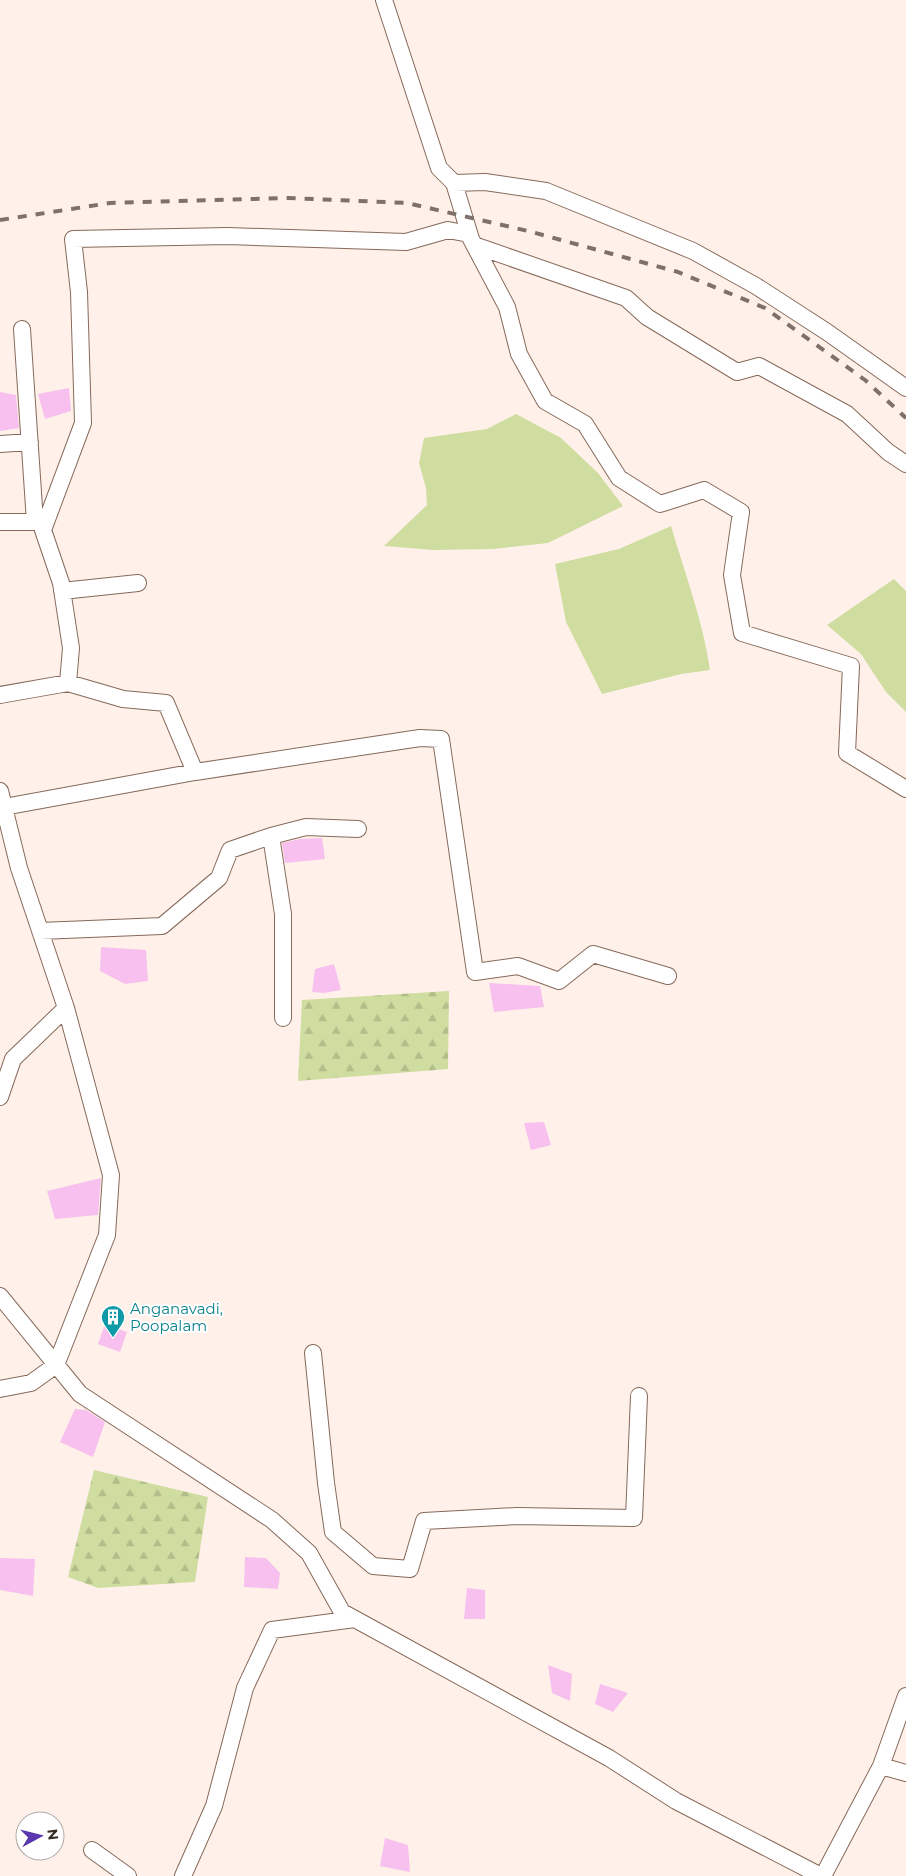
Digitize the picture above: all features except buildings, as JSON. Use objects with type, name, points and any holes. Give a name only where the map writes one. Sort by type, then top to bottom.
[{"type":"street","points":[[384,0],[439,168],[454,183],[472,239],[506,307],[519,354],[545,401],[584,424],[619,478],[660,504],[704,490],[740,512],[732,576],[742,633],[851,666],[847,753],[906,789]]},
{"type":"street","points":[[454,183],[485,182],[546,192],[693,251],[756,286],[819,326],[906,388]]},
{"type":"street","points":[[41,522],[83,423],[79,292],[73,239],[228,236],[406,242],[448,230],[626,298],[647,317],[737,372],[759,366],[847,414],[888,452],[906,464]]},
{"type":"street","points":[[22,329],[30,442],[41,522],[62,590],[71,648],[68,683]]},
{"type":"street","points":[[0,444],[30,442]]},
{"type":"street","points":[[0,522],[41,522]]},
{"type":"street","points":[[62,590],[138,583]]},
{"type":"street","points":[[0,695],[68,683],[123,699],[166,703],[195,772]]},
{"type":"street","points":[[4,807],[195,772],[420,738],[440,739],[475,972],[518,966],[559,981],[593,954],[668,976]]},
{"type":"street","points":[[0,791],[19,868],[66,1008],[111,1175],[107,1235],[56,1365],[31,1383],[0,1389]]},
{"type":"street","points":[[40,932],[162,926],[219,878],[230,850],[271,836],[306,827],[358,829]]},
{"type":"street","points":[[271,836],[283,914],[283,1018]]},
{"type":"street","points":[[0,1098],[12,1059],[66,1008]]},
{"type":"street","points":[[0,1296],[80,1394],[272,1520],[309,1553],[342,1612],[609,1758],[676,1801],[822,1876],[881,1766],[906,1696]]},
{"type":"street","points":[[313,1353],[326,1483],[333,1532],[373,1566],[410,1568],[424,1522],[516,1516],[634,1518],[639,1396]]},
{"type":"street","points":[[183,1876],[214,1806],[245,1688],[272,1630],[354,1618]]},
{"type":"street","points":[[881,1766],[906,1773]]},
{"type":"street","points":[[92,1850],[128,1876]]},
{"type":"green space","points":[[516,414],[561,438],[598,473],[623,506],[548,543],[493,549],[433,550],[384,546],[427,505],[426,488],[419,463],[424,438],[487,429]]},
{"type":"green space","points":[[671,526],[698,616],[710,670],[681,674],[602,694],[566,622],[555,564],[619,549]]},
{"type":"green space","points":[[894,579],[906,591],[906,712],[886,692],[861,654],[827,625]]},
{"type":"green space","points":[[449,991],[448,1069],[298,1081],[302,1000]]},
{"type":"green space","points":[[94,1470],[208,1497],[195,1582],[98,1588],[68,1577]]},
{"type":"railway","points":[[0,220],[110,203],[288,198],[407,203],[528,231],[678,272],[765,308],[865,380],[906,418]]},
{"type":"place","name":"Anganavadi, Poopalam","points":[[113,1338]]}]
